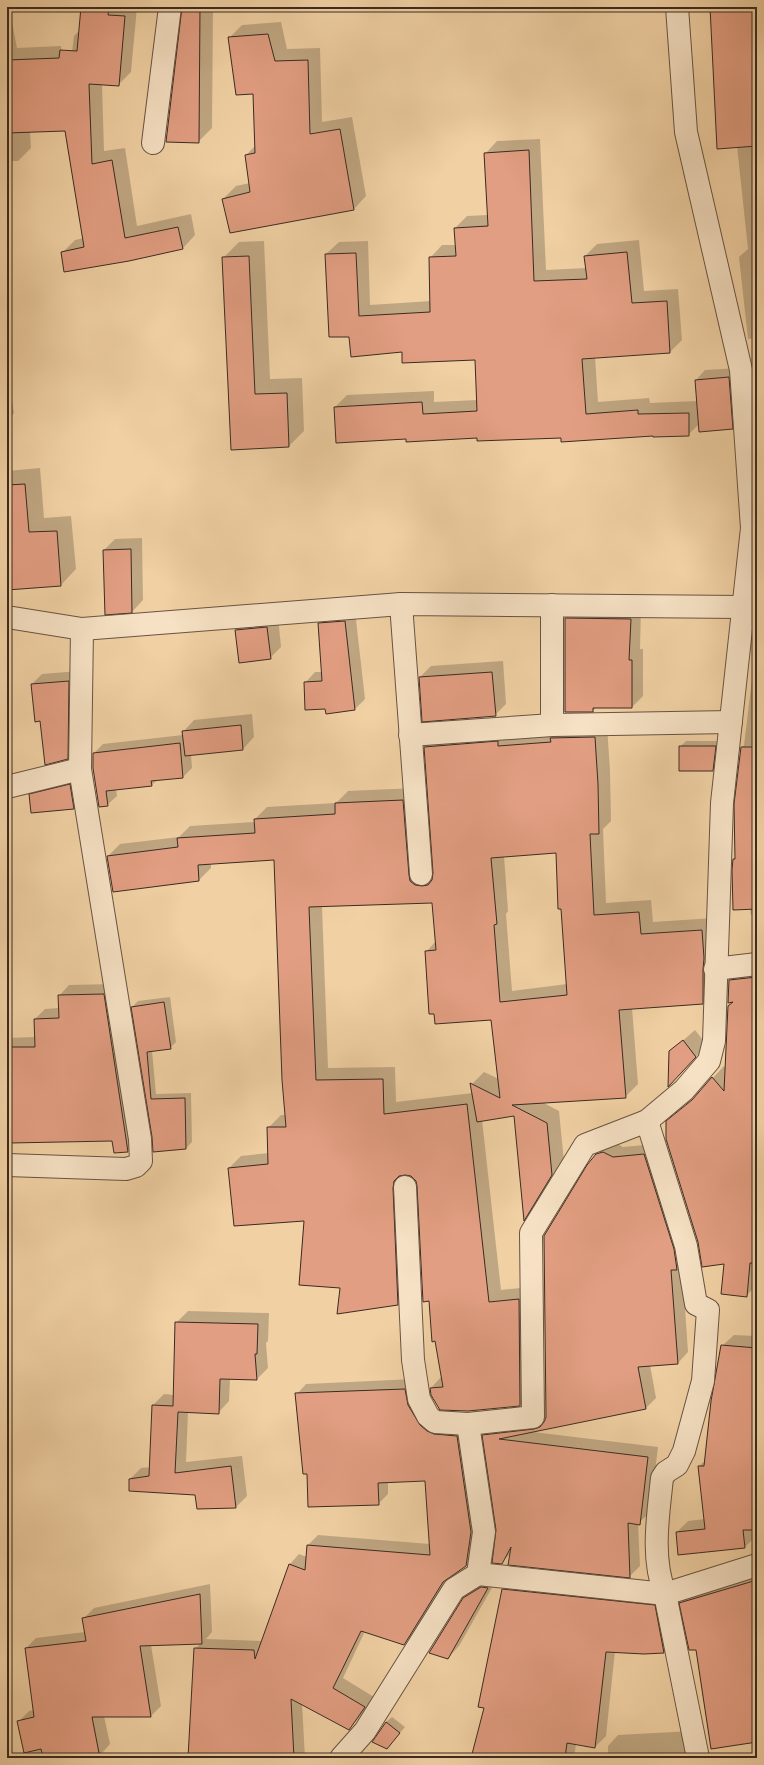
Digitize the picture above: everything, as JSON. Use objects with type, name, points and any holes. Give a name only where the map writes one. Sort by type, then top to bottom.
[{"type":"street","points":[[153,143],[170,7]]},
{"type":"street","points":[[406,1187],[413,1360],[419,1399],[428,1416],[435,1422],[468,1424],[533,1418],[531,1233],[585,1145],[647,1121],[684,1090],[709,1061],[714,1041],[715,969],[722,803],[752,528],[749,369],[686,132],[677,7]]},
{"type":"street","points":[[7,618],[82,629],[401,604],[743,607]]},
{"type":"street","points":[[401,604],[420,874]]},
{"type":"street","points":[[552,605],[552,725]]},
{"type":"street","points":[[7,1166],[126,1169],[136,1166],[141,1161],[140,1139],[80,769],[82,629]]},
{"type":"street","points":[[410,735],[552,725],[731,722]]},
{"type":"street","points":[[7,787],[80,769]]},
{"type":"street","points":[[715,969],[757,964]]},
{"type":"street","points":[[647,1121],[686,1246],[696,1304],[708,1310],[703,1380],[684,1451],[676,1466],[666,1472],[662,1478],[656,1534],[660,1580],[665,1594],[698,1758]]},
{"type":"street","points":[[468,1424],[484,1532],[478,1574]]},
{"type":"street","points":[[341,1758],[365,1731],[454,1589],[478,1574],[665,1594],[757,1566]]},
{"type":"building","points":[[81,7],[109,7],[108,15],[125,16],[119,86],[89,84],[92,164],[112,160],[125,238],[178,227],[183,249],[129,261],[64,272],[61,252],[84,247],[65,131],[7,133],[7,60],[59,58],[60,50],[77,51]]},
{"type":"building","points":[[182,7],[200,7],[199,143],[166,142]]},
{"type":"building","points":[[710,7],[757,7],[757,146],[717,149]]},
{"type":"building","points":[[268,34],[275,61],[308,60],[310,134],[340,129],[354,210],[230,233],[222,199],[250,192],[245,155],[255,153],[253,94],[236,95],[228,37]]},
{"type":"building","points":[[529,150],[534,281],[587,279],[584,256],[627,252],[632,303],[667,301],[670,353],[582,359],[586,414],[638,410],[638,414],[689,413],[689,436],[653,436],[561,442],[561,438],[477,441],[477,438],[406,442],[406,439],[336,443],[334,407],[422,402],[423,414],[477,411],[475,360],[402,363],[402,352],[351,357],[349,337],[329,337],[325,254],[356,253],[359,316],[430,312],[429,257],[456,256],[454,228],[488,226],[484,153]]},
{"type":"building","points":[[249,256],[255,394],[287,393],[289,447],[231,450],[222,257]]},
{"type":"building","points":[[729,377],[733,429],[699,432],[695,380]]},
{"type":"building","points":[[25,484],[29,532],[57,531],[61,586],[7,590],[7,485]]},
{"type":"building","points":[[131,549],[132,613],[105,615],[103,550]]},
{"type":"building","points":[[565,618],[631,619],[629,660],[632,660],[632,708],[593,708],[593,712],[565,712]]},
{"type":"building","points":[[345,621],[355,710],[326,714],[325,709],[305,710],[304,682],[322,681],[318,623]]},
{"type":"building","points":[[267,627],[271,659],[239,663],[235,630]]},
{"type":"building","points":[[492,672],[496,716],[422,722],[419,677]]},
{"type":"building","points":[[69,681],[68,759],[45,765],[40,721],[35,722],[31,684]]},
{"type":"building","points":[[241,725],[243,750],[185,756],[182,731]]},
{"type":"building","points":[[595,737],[599,834],[590,834],[594,915],[639,912],[641,934],[702,930],[704,958],[703,1004],[619,1010],[626,1098],[512,1105],[547,1123],[552,1175],[524,1221],[514,1116],[477,1122],[470,1083],[500,1098],[491,1020],[435,1024],[434,1014],[429,1014],[425,951],[436,950],[432,903],[309,907],[316,1080],[383,1079],[384,1114],[467,1104],[489,1302],[519,1299],[520,1406],[468,1411],[440,1410],[431,1395],[430,1388],[443,1387],[435,1341],[432,1342],[429,1301],[423,1302],[417,1186],[416,1181],[411,1176],[399,1176],[394,1181],[393,1188],[398,1305],[337,1314],[340,1288],[299,1285],[304,1221],[234,1226],[228,1168],[268,1164],[267,1127],[286,1127],[282,1080],[274,860],[198,865],[199,881],[113,892],[107,856],[178,847],[177,838],[255,833],[254,819],[335,814],[335,803],[403,800],[410,881],[415,885],[428,885],[432,880],[433,873],[424,747],[498,741],[498,746],[551,742],[550,738]],"holes":[[[556,853],[558,909],[561,909],[567,995],[500,1002],[494,925],[497,924],[491,858]]]},
{"type":"building","points":[[180,743],[183,778],[151,781],[152,786],[106,791],[108,806],[99,807],[93,768],[93,753]]},
{"type":"building","points":[[679,746],[716,746],[713,771],[679,771]]},
{"type":"building","points":[[741,747],[757,747],[757,909],[733,910],[732,870],[733,859],[735,859],[734,804]]},
{"type":"building","points":[[70,784],[74,809],[31,813],[29,794]]},
{"type":"building","points":[[757,977],[757,1263],[750,1263],[747,1297],[721,1294],[724,1264],[702,1267],[698,1242],[666,1139],[666,1121],[692,1100],[712,1077],[724,1091],[728,1006],[733,1002],[728,1003],[729,980]]},
{"type":"building","points":[[104,994],[128,1152],[114,1153],[112,1141],[10,1143],[7,1047],[35,1047],[34,1019],[59,1018],[58,995]]},
{"type":"building","points":[[164,1002],[171,1049],[147,1052],[151,1099],[185,1098],[186,1149],[153,1152],[152,1137],[131,1007]]},
{"type":"building","points":[[683,1040],[696,1057],[668,1087],[669,1051]]},
{"type":"building","points":[[603,1152],[613,1157],[644,1154],[674,1249],[677,1270],[671,1270],[678,1364],[638,1367],[646,1409],[499,1439],[648,1457],[640,1525],[628,1523],[630,1578],[508,1565],[511,1547],[502,1564],[492,1563],[496,1530],[482,1435],[534,1429],[540,1427],[544,1422],[546,1417],[544,1236],[587,1165],[596,1154]]},
{"type":"building","points":[[175,1322],[258,1324],[257,1354],[255,1354],[257,1380],[220,1379],[219,1414],[178,1412],[175,1473],[231,1466],[236,1508],[197,1509],[195,1495],[129,1491],[129,1479],[149,1476],[152,1405],[173,1406]]},
{"type":"building","points":[[721,1345],[757,1348],[757,1530],[743,1530],[745,1548],[678,1555],[676,1532],[705,1529],[698,1466],[704,1466],[711,1401]]},
{"type":"building","points":[[405,1389],[408,1405],[420,1425],[427,1431],[434,1434],[457,1436],[471,1532],[466,1566],[443,1582],[404,1645],[361,1631],[333,1688],[365,1707],[349,1730],[291,1699],[294,1758],[188,1758],[194,1648],[254,1650],[255,1659],[289,1564],[305,1570],[307,1545],[430,1555],[425,1481],[378,1483],[379,1505],[308,1507],[307,1474],[303,1474],[295,1393]]},
{"type":"building","points":[[757,1580],[757,1742],[711,1749],[696,1650],[689,1650],[679,1603]]},
{"type":"building","points":[[481,1587],[488,1588],[448,1659],[429,1653],[463,1598]]},
{"type":"building","points":[[502,1589],[655,1605],[664,1653],[644,1654],[606,1652],[595,1748],[567,1743],[565,1758],[471,1758],[484,1708],[478,1707]]},
{"type":"building","points":[[200,1594],[202,1644],[140,1646],[151,1717],[92,1717],[100,1758],[43,1758],[41,1749],[24,1753],[17,1721],[34,1717],[25,1648],[86,1641],[82,1618]]},
{"type":"building","points":[[386,1722],[400,1733],[387,1749],[372,1742]]}]
